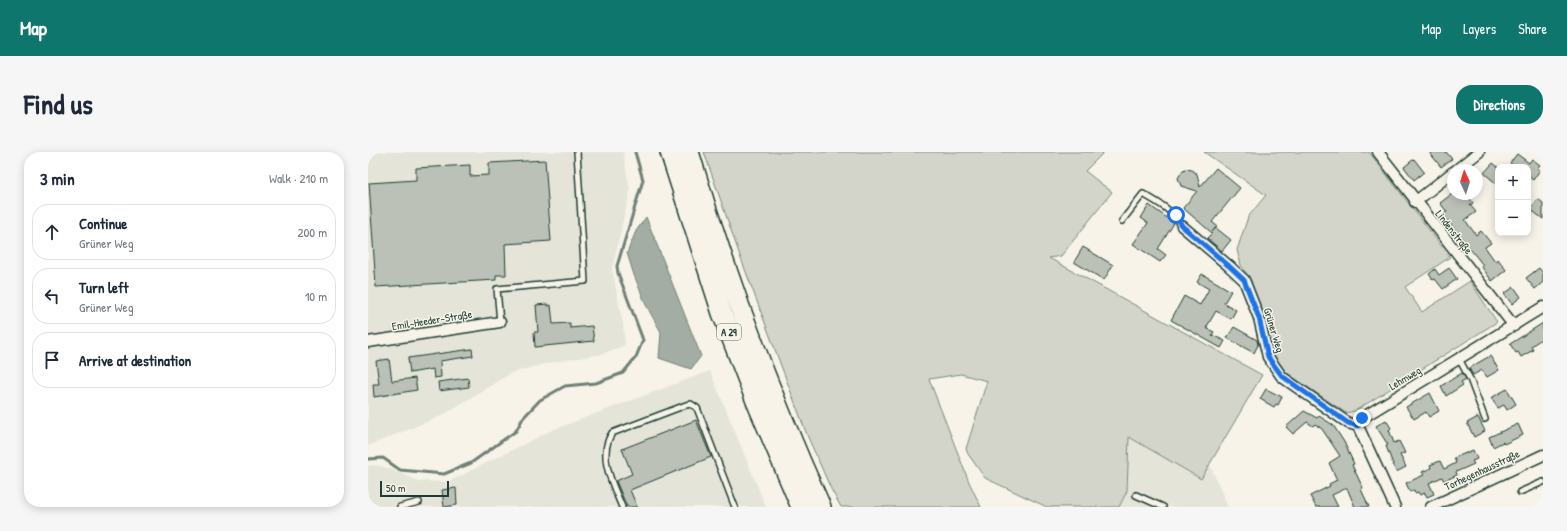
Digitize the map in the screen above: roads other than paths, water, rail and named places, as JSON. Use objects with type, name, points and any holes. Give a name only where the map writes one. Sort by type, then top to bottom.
[{"type":"highway","name":"A 29","points":[[670,152],[722,313],[756,401],[801,507]]},
{"type":"highway","name":"A 29","points":[[688,152],[727,270],[775,400],[821,507]]},
{"type":"highway","points":[[775,400],[787,409],[810,464],[832,507]]},
{"type":"street","name":"Lindenstraße","points":[[1378,152],[1415,202],[1514,326]]},
{"type":"street","points":[[1464,164],[1479,152]]},
{"type":"street","points":[[1415,202],[1447,177]]},
{"type":"street","name":"Grüner Weg","points":[[1182,226],[1244,280],[1259,318],[1268,357],[1282,376],[1348,423],[1358,426]]},
{"type":"street","name":"Lehmweg","points":[[1358,426],[1362,418],[1543,307]]},
{"type":"street","name":"Emil-Heeder-Straße","points":[[368,342],[500,322]]},
{"type":"street","points":[[1358,426],[1396,507]]},
{"type":"street","name":"Torhegenhausstraße","points":[[1431,507],[1543,455]]},
{"type":"lane","points":[[500,322],[497,289],[586,281],[577,152]]},
{"type":"lane","points":[[1122,221],[1143,194],[1176,215],[1182,226]]},
{"type":"lane","points":[[1459,359],[1470,379],[1485,419]]},
{"type":"lane","points":[[622,507],[606,466],[608,438],[612,433],[691,404],[697,408],[735,507]]},
{"type":"lane","points":[[1520,492],[1543,482]]},
{"type":"lane","points":[[1136,495],[1163,507]]},
{"type":"lane","points":[[400,507],[419,502]]},
{"type":"waterway","points":[[368,459],[383,458],[400,470],[444,474],[471,463],[516,431],[523,418],[540,400],[565,386],[596,383],[623,373],[636,357],[643,340],[618,273],[617,266],[643,180],[635,152]]}]
